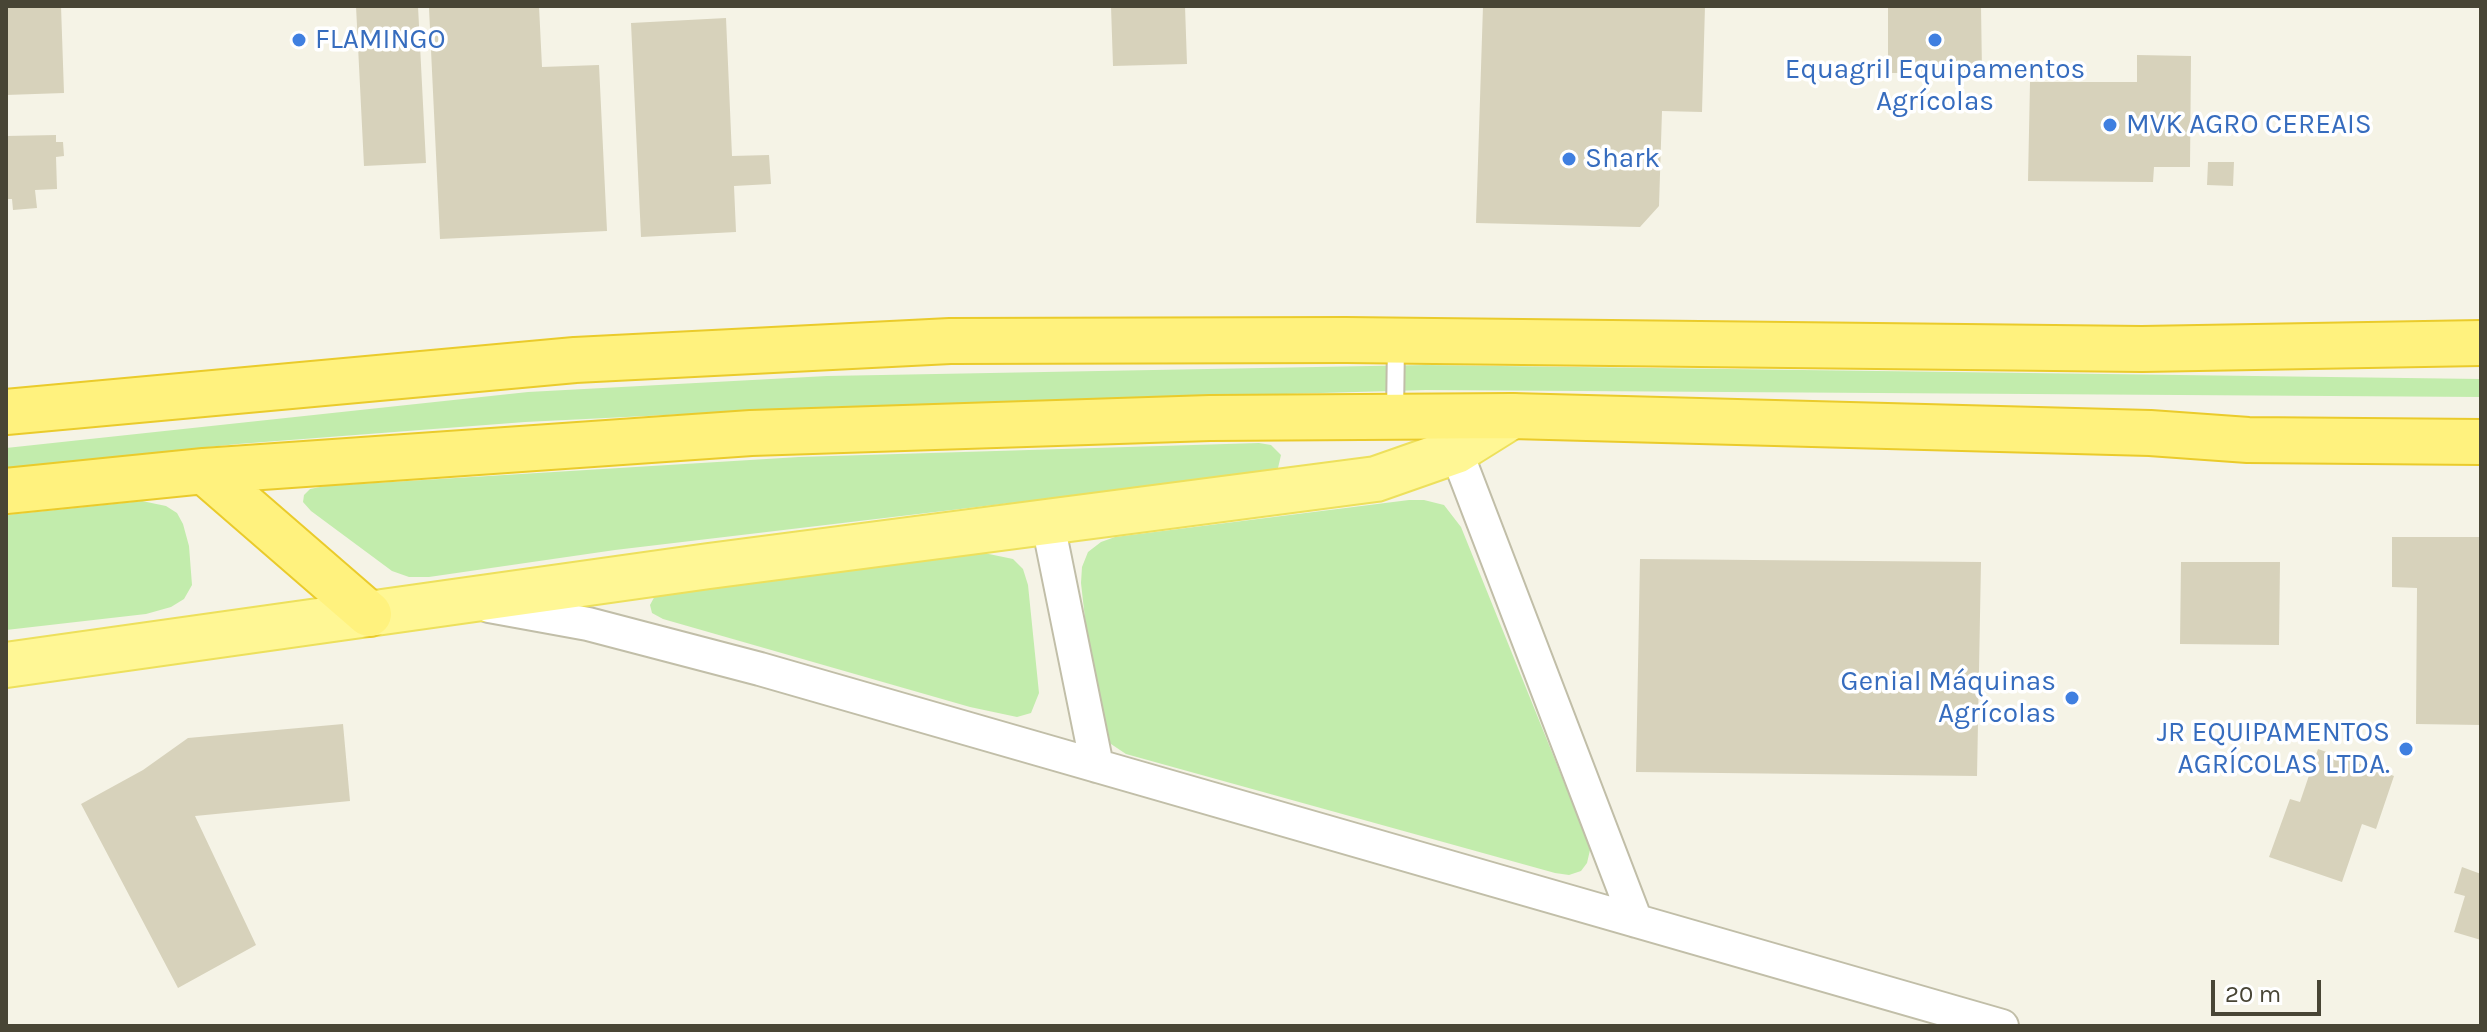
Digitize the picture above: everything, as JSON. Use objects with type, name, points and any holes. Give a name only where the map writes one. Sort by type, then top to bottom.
[{"type":"highway","points":[[6,412],[575,360],[950,341],[1396,341],[2142,349],[2481,343]]},
{"type":"highway","points":[[6,491],[204,471],[751,433],[1210,418],[1512,416],[2150,433],[2248,440],[2481,442]]},
{"type":"highway","points":[[2150,433],[2243,424],[2481,421]]},
{"type":"highway","points":[[204,471],[369,614]]},
{"type":"main road","points":[[6,665],[709,566],[1376,479],[1456,451],[1512,416]]},
{"type":"street","points":[[1456,451],[1636,921]]},
{"type":"street","points":[[1048,524],[1097,766]]},
{"type":"street","points":[[462,601],[617,632],[760,669],[2002,1026]]},
{"type":"lane","points":[[1395,416],[1396,341]]},
{"type":"green space","points":[[1425,365],[2481,379],[2481,397],[1426,390],[829,407],[525,422],[238,444],[6,468],[6,448],[528,392],[827,376]]},
{"type":"green space","points":[[1271,445],[1281,455],[1278,468],[1272,472],[615,550],[429,577],[409,577],[392,571],[303,502],[304,495],[310,489],[325,486],[799,457]]},
{"type":"green space","points":[[1409,500],[1444,505],[1461,527],[1585,834],[1590,850],[1581,871],[1569,875],[1555,873],[1126,754],[1108,742],[1093,690],[1081,583],[1082,567],[1088,552],[1101,542],[1115,537]]},
{"type":"green space","points":[[142,501],[166,506],[177,513],[183,524],[189,546],[192,585],[184,599],[171,607],[146,614],[6,630],[6,515]]},
{"type":"green space","points":[[984,553],[1013,559],[1023,569],[1028,585],[1039,693],[1031,713],[1017,717],[970,707],[663,619],[652,613],[650,605],[657,592]]},
{"type":"building","points":[[6,6],[61,6],[64,93],[6,95]]},
{"type":"building","points":[[356,6],[418,6],[426,163],[364,166]]},
{"type":"building","points":[[539,6],[542,67],[599,65],[607,231],[440,239],[429,8]]},
{"type":"building","points":[[1111,6],[1185,6],[1187,64],[1113,66]]},
{"type":"building","name":"Shark","points":[[1483,6],[1705,6],[1702,112],[1662,111],[1659,206],[1640,227],[1476,223]]},
{"type":"building","name":"Equagril Equipamentos Agrícolas","points":[[1888,6],[1981,6],[1982,73],[1888,73]]},
{"type":"building","points":[[726,18],[732,156],[769,155],[771,184],[734,186],[736,232],[641,237],[631,23]]},
{"type":"building","name":"MVK AGRO CEREAIS","points":[[2137,55],[2191,56],[2190,167],[2154,167],[2153,182],[2028,181],[2030,82],[2137,82]]},
{"type":"building","points":[[56,135],[56,142],[63,142],[64,156],[56,157],[57,189],[35,190],[37,208],[13,210],[12,199],[6,199],[6,136]]},
{"type":"building","points":[[2208,162],[2234,162],[2233,186],[2207,185]]},
{"type":"building","points":[[2392,537],[2481,537],[2481,725],[2416,724],[2417,588],[2392,587]]},
{"type":"building","points":[[1640,559],[1981,562],[1977,776],[1636,772]]},
{"type":"building","points":[[2181,562],[2280,562],[2279,645],[2180,644]]},
{"type":"building","points":[[343,724],[350,801],[195,816],[256,945],[178,988],[81,804],[143,770],[188,738]]},
{"type":"building","points":[[2318,749],[2394,776],[2376,829],[2362,824],[2342,882],[2269,857],[2290,799],[2300,802]]},
{"type":"building","points":[[2462,867],[2481,874],[2481,940],[2454,932],[2465,896],[2454,893]]},
{"type":"place","name":"FLAMINGO","points":[[299,40]]},
{"type":"place","name":"Equagril Equipamentos Agrícolas","points":[[1935,40]]},
{"type":"place","name":"MVK AGRO CEREAIS","points":[[2110,125]]},
{"type":"place","name":"Shark","points":[[1569,159]]},
{"type":"place","name":"Genial Máquinas Agrícolas","points":[[2072,698]]},
{"type":"place","name":"JR EQUIPAMENTOS AGRÍCOLAS LTDA.","points":[[2406,749]]}]
